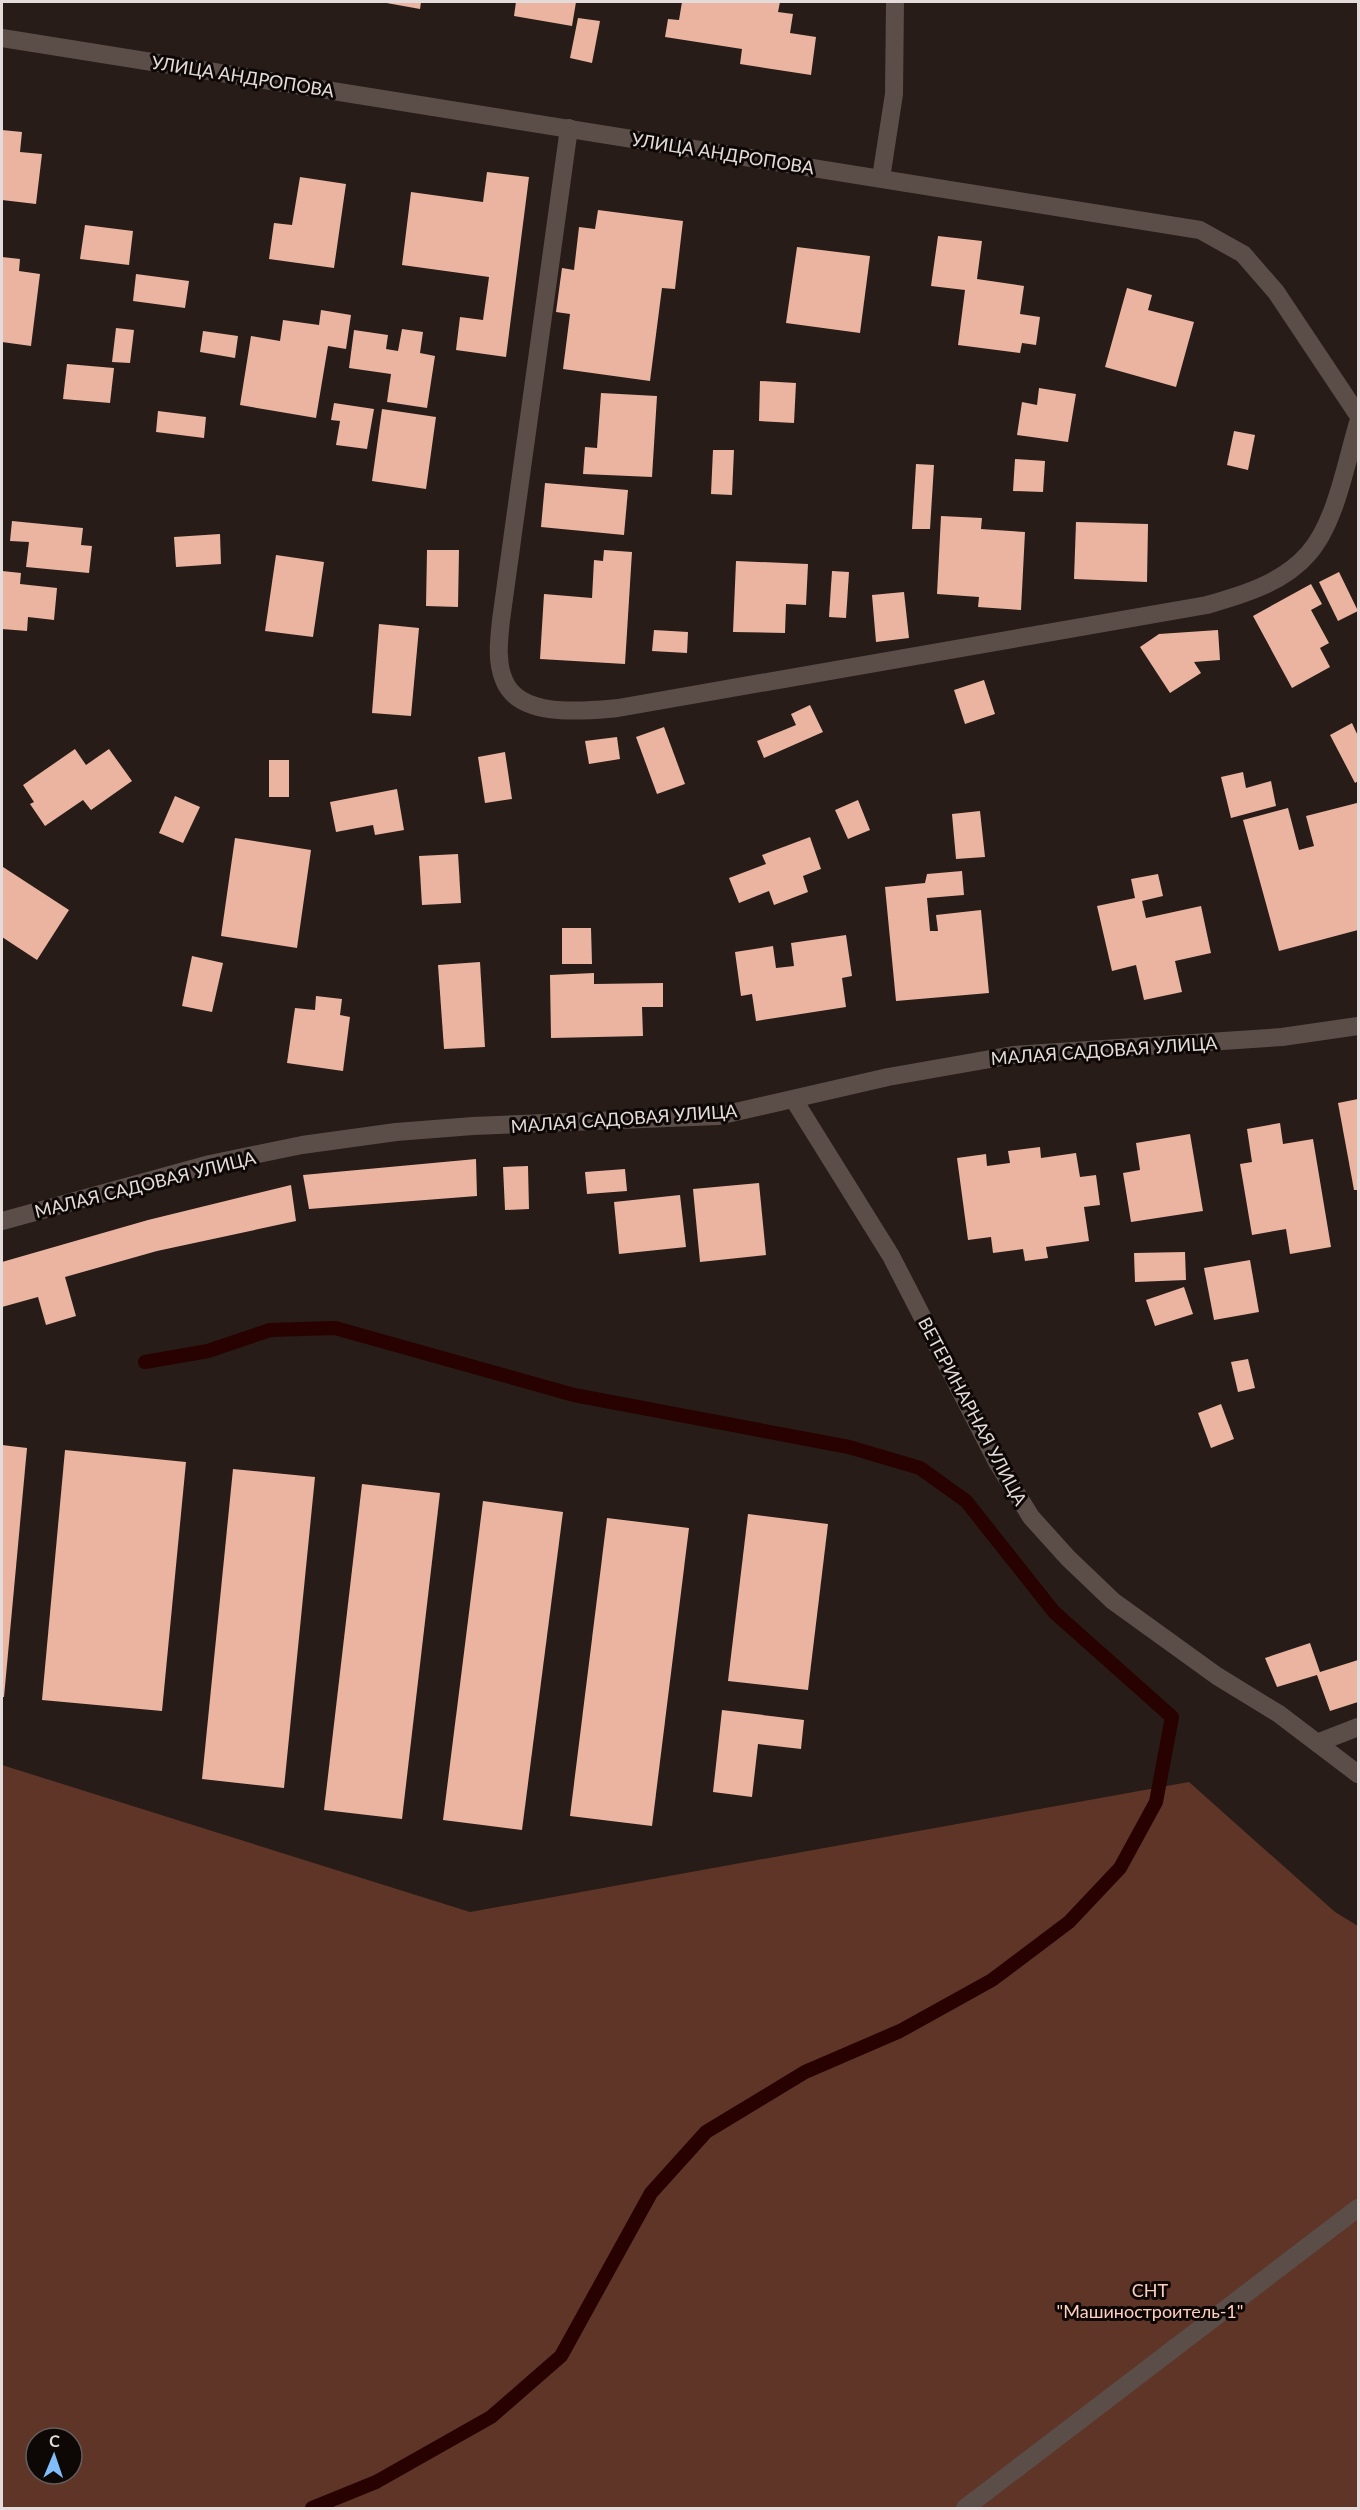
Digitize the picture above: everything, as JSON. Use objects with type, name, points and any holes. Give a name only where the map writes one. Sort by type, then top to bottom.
[{"type":"street","points":[[881,178],[894,94],[895,2]]},
{"type":"street","name":"УЛИЦА АНДРОПОВА","points":[[2,38],[1200,230],[1243,254],[1276,292],[1359,415]]},
{"type":"street","points":[[570,128],[501,620],[498,656],[504,682],[523,701],[549,710],[582,711],[618,708],[1207,605],[1246,594],[1280,576],[1308,555],[1326,528],[1359,423]]},
{"type":"street","name":"МАЛАЯ САДОВАЯ УЛИЦА","points":[[2,1221],[210,1164],[302,1145],[396,1132],[473,1126],[718,1116],[888,1077],[1013,1055],[1282,1037],[1359,1026]]},
{"type":"street","name":"ВЕТЕРИНАРНАЯ УЛИЦА","points":[[794,1100],[891,1256],[997,1462],[1031,1517],[1068,1558],[1113,1601],[1161,1638],[1279,1714],[1359,1774]]},
{"type":"street","points":[[1317,1743],[1359,1726]]},
{"type":"street","points":[[965,2508],[1359,2208]]},
{"type":"green space","name":"СНТ \"Машиностроитель-1\"","points":[[2,1765],[470,1912],[1189,1782],[1335,1912],[1358,1926],[1358,2508],[2,2508]]},
{"type":"building","points":[[381,2],[421,2],[420,9]]},
{"type":"building","points":[[516,2],[576,2],[572,26],[514,16]]},
{"type":"building","points":[[682,2],[780,2],[778,12],[793,14],[790,33],[816,37],[811,75],[740,64],[742,49],[665,37],[668,19],[679,20]]},
{"type":"building","points":[[578,18],[600,21],[592,63],[570,58]]},
{"type":"building","points":[[2,130],[22,132],[20,152],[42,154],[36,204],[2,200]]},
{"type":"building","points":[[487,172],[529,177],[506,357],[456,350],[460,317],[483,320],[489,277],[402,265],[411,192],[483,202]]},
{"type":"building","points":[[300,177],[346,184],[334,268],[269,259],[274,223],[292,225]]},
{"type":"building","points":[[598,210],[683,221],[675,289],[662,288],[650,381],[563,369],[570,314],[556,312],[562,268],[574,270],[579,227],[595,229]]},
{"type":"building","points":[[85,225],[133,231],[129,265],[80,259]]},
{"type":"building","points":[[938,236],[982,241],[977,279],[1024,286],[1020,314],[1040,317],[1036,345],[1022,343],[1020,353],[958,345],[965,290],[931,286]]},
{"type":"building","points":[[797,247],[870,256],[860,333],[786,323]]},
{"type":"building","points":[[2,257],[20,259],[19,271],[40,274],[31,346],[2,342]]},
{"type":"building","points":[[136,274],[189,281],[185,308],[133,301]]},
{"type":"building","points":[[1127,288],[1152,295],[1148,310],[1194,322],[1176,387],[1105,367]]},
{"type":"building","points":[[321,310],[351,315],[346,349],[328,346],[316,418],[240,405],[251,336],[280,341],[283,320],[319,325]]},
{"type":"building","points":[[116,328],[134,330],[130,363],[112,362]]},
{"type":"building","points":[[402,329],[423,332],[420,353],[435,356],[427,408],[387,402],[391,374],[349,368],[354,330],[388,335],[386,349],[398,351]]},
{"type":"building","points":[[203,331],[238,336],[235,358],[200,352]]},
{"type":"building","points":[[67,364],[114,368],[110,403],[63,399]]},
{"type":"building","points":[[760,381],[796,383],[794,423],[759,421]]},
{"type":"building","points":[[1039,388],[1076,394],[1068,442],[1017,435],[1022,402],[1037,405]]},
{"type":"building","points":[[601,393],[657,396],[652,477],[583,474],[585,447],[597,448]]},
{"type":"building","points":[[334,403],[374,409],[367,449],[336,445],[340,421],[331,420]]},
{"type":"building","points":[[382,409],[436,417],[426,489],[372,481]]},
{"type":"building","points":[[158,411],[206,417],[204,438],[156,432]]},
{"type":"building","points":[[1234,431],[1255,435],[1248,470],[1227,465]]},
{"type":"building","points":[[713,450],[734,450],[732,495],[711,494]]},
{"type":"building","points":[[1015,459],[1045,461],[1043,492],[1013,491]]},
{"type":"building","points":[[916,464],[934,465],[930,529],[912,529]]},
{"type":"building","points":[[545,483],[628,490],[624,535],[541,527]]},
{"type":"building","points":[[941,516],[982,518],[981,529],[1025,532],[1021,610],[978,607],[979,597],[937,594]]},
{"type":"building","points":[[12,521],[83,528],[81,545],[92,546],[89,573],[26,567],[29,542],[10,541]]},
{"type":"building","points":[[1076,522],[1148,524],[1147,582],[1074,579]]},
{"type":"building","points":[[220,534],[221,564],[176,567],[174,537]]},
{"type":"building","points":[[427,550],[459,550],[458,607],[426,606]]},
{"type":"building","points":[[604,550],[632,552],[625,664],[540,659],[544,594],[592,598],[594,560],[603,561]]},
{"type":"building","points":[[276,555],[324,562],[313,637],[265,631]]},
{"type":"building","points":[[736,561],[808,564],[806,605],[786,604],[785,633],[733,632]]},
{"type":"building","points":[[2,571],[21,573],[20,584],[57,588],[54,620],[28,617],[27,631],[2,629]]},
{"type":"building","points":[[832,571],[849,572],[846,618],[829,617]]},
{"type":"building","points":[[1339,572],[1358,611],[1338,621],[1319,582]]},
{"type":"building","points":[[1311,584],[1322,604],[1311,610],[1329,643],[1320,648],[1330,667],[1292,688],[1253,616]]},
{"type":"building","points":[[904,592],[909,638],[876,642],[872,595]]},
{"type":"building","points":[[379,624],[419,628],[411,716],[372,713]]},
{"type":"building","points":[[654,630],[688,632],[687,653],[652,651]]},
{"type":"building","points":[[1218,630],[1220,660],[1194,662],[1201,673],[1170,693],[1140,647],[1159,634]]},
{"type":"building","points":[[984,680],[995,714],[965,724],[954,690]]},
{"type":"building","points":[[810,705],[823,732],[764,758],[757,741],[796,725],[791,714]]},
{"type":"building","points":[[1352,723],[1358,736],[1358,781],[1355,783],[1330,735]]},
{"type":"building","points":[[664,727],[685,784],[657,794],[636,737]]},
{"type":"building","points":[[617,737],[620,759],[589,764],[585,741]]},
{"type":"building","points":[[75,749],[86,765],[109,749],[132,781],[91,810],[83,800],[45,826],[30,804],[34,802],[23,785]]},
{"type":"building","points":[[505,752],[512,799],[485,803],[478,757]]},
{"type":"building","points":[[269,760],[289,760],[289,797],[269,797]]},
{"type":"building","points":[[1243,772],[1246,788],[1271,781],[1276,806],[1231,818],[1221,777]]},
{"type":"building","points":[[397,789],[404,830],[375,835],[373,825],[336,832],[330,802]]},
{"type":"building","points":[[175,796],[200,807],[183,843],[159,833]]},
{"type":"building","points":[[858,800],[870,830],[848,839],[835,810]]},
{"type":"building","points":[[1357,803],[1358,930],[1279,951],[1243,820],[1288,808],[1299,850],[1314,846],[1306,816]]},
{"type":"building","points":[[980,811],[985,857],[956,859],[952,814]]},
{"type":"building","points":[[810,837],[821,869],[803,876],[808,892],[774,905],[769,891],[739,903],[729,878],[766,864],[762,855]]},
{"type":"building","points":[[235,838],[311,850],[297,948],[221,936]]},
{"type":"building","points":[[458,854],[461,903],[422,905],[419,856]]},
{"type":"building","points":[[3,867],[69,910],[37,960],[2,937]]},
{"type":"building","points":[[962,871],[964,895],[927,898],[930,931],[938,931],[936,915],[981,910],[989,993],[896,1001],[885,887],[925,883],[927,874]]},
{"type":"building","points":[[1158,874],[1163,896],[1142,901],[1146,918],[1201,906],[1211,953],[1175,961],[1182,992],[1144,1000],[1136,965],[1112,971],[1097,906],[1135,898],[1131,879]]},
{"type":"building","points":[[562,928],[591,928],[592,964],[562,964]]},
{"type":"building","points":[[846,935],[852,976],[842,978],[846,1007],[756,1021],[752,994],[741,996],[735,952],[773,946],[776,968],[794,966],[791,943]]},
{"type":"building","points":[[192,956],[223,963],[212,1012],[182,1006]]},
{"type":"building","points":[[480,962],[485,1047],[444,1049],[438,965]]},
{"type":"building","points":[[594,973],[594,984],[663,983],[663,1007],[642,1007],[643,1036],[551,1038],[550,975]]},
{"type":"building","points":[[316,996],[342,999],[340,1015],[350,1017],[343,1071],[287,1063],[295,1008],[315,1010]]},
{"type":"building","points":[[1358,1099],[1358,1190],[1354,1190],[1338,1103]]},
{"type":"building","points":[[1280,1123],[1283,1144],[1313,1139],[1331,1247],[1290,1254],[1286,1229],[1252,1235],[1240,1164],[1252,1162],[1247,1129]]},
{"type":"building","points":[[1190,1134],[1203,1211],[1131,1222],[1123,1173],[1140,1170],[1136,1143]]},
{"type":"building","points":[[1040,1147],[1041,1158],[1076,1153],[1080,1177],[1096,1175],[1100,1205],[1084,1207],[1089,1241],[1046,1247],[1048,1258],[1025,1261],[1023,1249],[993,1253],[991,1237],[968,1240],[957,1158],[986,1154],[987,1166],[1010,1163],[1008,1151]]},
{"type":"building","points":[[476,1159],[477,1196],[309,1209],[303,1175]]},
{"type":"building","points":[[528,1166],[529,1209],[505,1210],[503,1167]]},
{"type":"building","points":[[625,1169],[627,1191],[587,1194],[585,1172]]},
{"type":"building","points":[[759,1183],[766,1255],[700,1262],[693,1189]]},
{"type":"building","points":[[291,1185],[296,1221],[157,1251],[65,1277],[76,1316],[46,1325],[38,1297],[2,1307],[2,1262],[148,1220]]},
{"type":"building","points":[[680,1195],[686,1247],[619,1254],[614,1202]]},
{"type":"building","points":[[1185,1252],[1186,1280],[1135,1282],[1134,1253]]},
{"type":"building","points":[[1250,1260],[1259,1312],[1214,1320],[1204,1268]]},
{"type":"building","points":[[1184,1287],[1193,1314],[1155,1326],[1146,1300]]},
{"type":"building","points":[[1248,1359],[1255,1388],[1238,1392],[1231,1362]]},
{"type":"building","points":[[1221,1404],[1234,1439],[1211,1448],[1198,1413]]},
{"type":"building","points":[[2,1445],[27,1448],[4,1697],[2,1697]]},
{"type":"building","points":[[65,1450],[186,1462],[162,1711],[42,1700]]},
{"type":"building","points":[[233,1469],[315,1477],[284,1788],[202,1779]]},
{"type":"building","points":[[362,1484],[440,1493],[402,1819],[324,1810]]},
{"type":"building","points":[[483,1501],[563,1512],[522,1830],[443,1820]]},
{"type":"building","points":[[748,1514],[828,1524],[808,1690],[728,1681]]},
{"type":"building","points":[[607,1518],[689,1528],[652,1826],[570,1816]]},
{"type":"building","points":[[1310,1643],[1320,1672],[1358,1660],[1358,1702],[1330,1711],[1317,1675],[1277,1687],[1265,1658]]},
{"type":"building","points":[[722,1710],[804,1720],[801,1749],[758,1744],[752,1797],[713,1792]]},
{"type":"waterway","points":[[145,1362],[208,1351],[270,1330],[335,1328],[574,1395],[849,1447],[920,1468],[966,1501],[1054,1612],[1172,1717],[1156,1802],[1120,1868],[1069,1922],[992,1980],[900,2031],[805,2072],[706,2132],[651,2193],[561,2356],[491,2417],[376,2482],[312,2508]]}]
